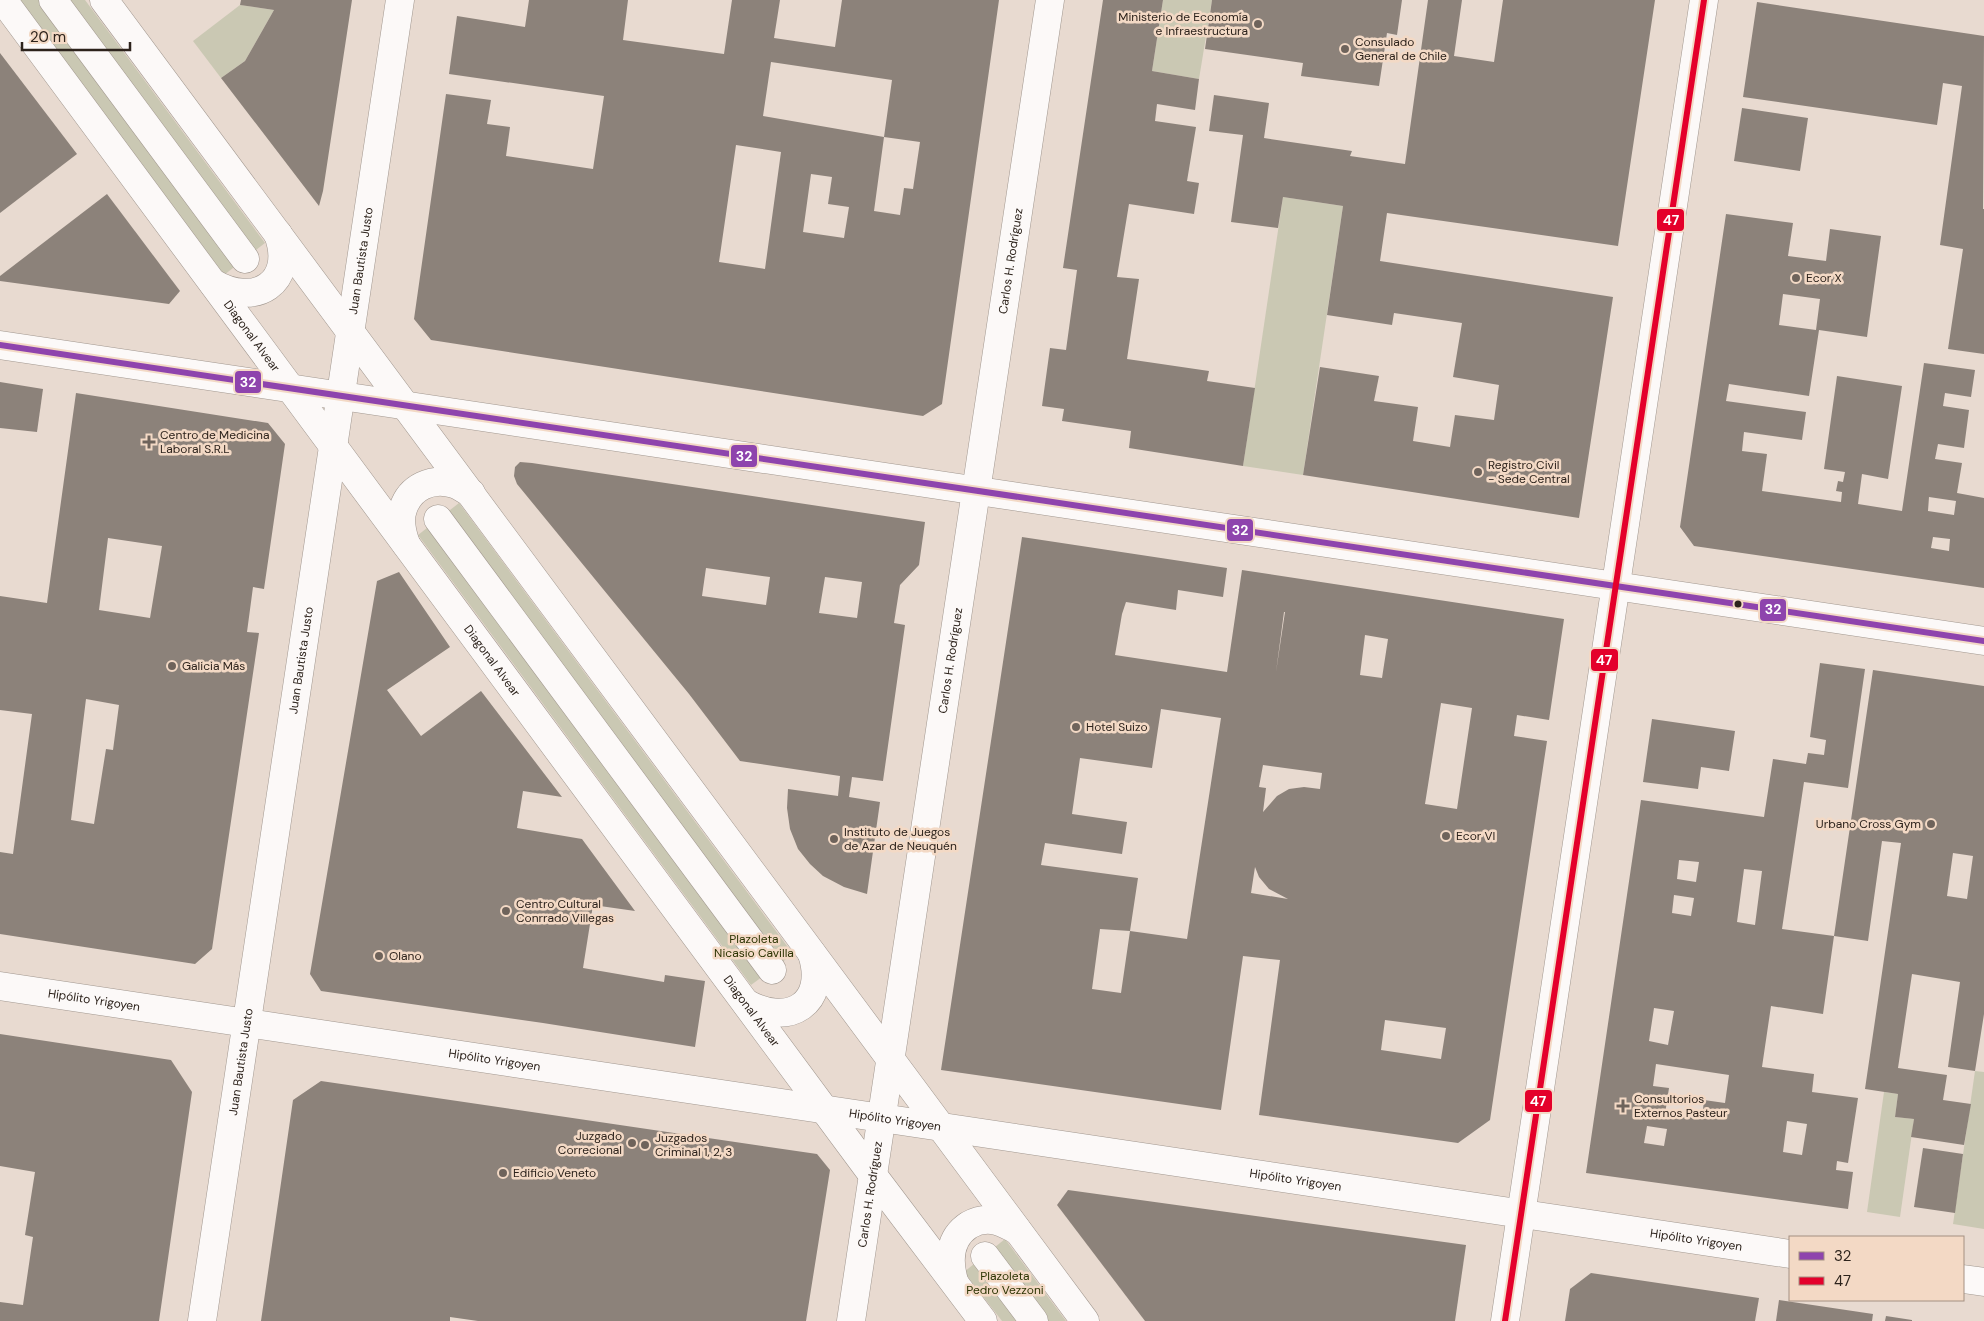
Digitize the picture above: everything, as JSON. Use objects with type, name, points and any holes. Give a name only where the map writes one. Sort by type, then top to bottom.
[{"type":"street","name":"Diagonal Alvear","points":[[2,0],[983,1321]]},
{"type":"street","points":[[53,0],[244,259]]},
{"type":"street","points":[[104,0],[1085,1321]]},
{"type":"street","name":"Juan Bautista Justo","points":[[202,1321],[400,0]]},
{"type":"street","name":"Carlos H. Rodríguez","points":[[851,1321],[1050,0]]},
{"type":"street","points":[[1505,1321],[1704,0]]},
{"type":"street","points":[[213,284],[238,294],[247,294],[266,288],[275,280],[281,270],[284,259],[283,247],[278,234]]},
{"type":"street","points":[[0,345],[1984,641]]},
{"type":"street","points":[[406,544],[402,533],[402,514],[407,500],[422,485],[434,481],[455,484],[471,494]]},
{"type":"street","points":[[438,519],[772,970]]},
{"type":"street","points":[[746,1003],[758,1010],[772,1013],[790,1012],[799,1008],[808,1000],[814,989],[816,967],[812,954]]},
{"type":"street","name":"Hipólito Yrigoyen","points":[[0,986],[1789,1254]]},
{"type":"street","points":[[954,1281],[951,1271],[952,1247],[955,1238],[962,1230],[982,1220],[990,1220],[1003,1223],[1017,1230]]},
{"type":"street","points":[[985,1256],[1034,1321]]},
{"type":"street","points":[[1964,1279],[1984,1282]]},
{"type":"green space","points":[[20,0],[85,0],[265,243],[224,275]]},
{"type":"green space","points":[[1163,0],[1212,0],[1199,79],[1152,71]]},
{"type":"green space","points":[[240,5],[274,10],[245,61],[221,78],[193,41]]},
{"type":"green space","points":[[1283,197],[1343,206],[1303,475],[1243,466]]},
{"type":"green space","name":"Plazoleta Nicasio Cavilla","points":[[459,503],[793,954],[751,985],[418,535]]},
{"type":"green space","points":[[1975,1071],[1984,1072],[1984,1229],[1953,1224]]},
{"type":"green space","points":[[1884,1092],[1898,1094],[1895,1117],[1914,1119],[1900,1217],[1867,1212]]},
{"type":"green space","name":"Plazoleta Pedro Vezzoni","points":[[1005,1239],[1066,1321],[1002,1321],[964,1272]]},
{"type":"building","points":[[241,0],[352,0],[323,191],[319,206],[221,78],[245,61],[274,10],[240,5]]},
{"type":"building","points":[[529,0],[628,0],[623,40],[724,54],[732,0],[780,0],[774,38],[835,47],[842,0],[999,0],[942,404],[923,416],[431,340],[414,319],[446,94],[491,100],[487,124],[510,127],[506,156],[593,169],[604,96],[449,74],[457,16],[525,27]],"holes":[[[771,62],[892,80],[884,137],[763,116]],[[884,137],[920,142],[913,189],[904,188],[900,215],[874,211]],[[736,145],[781,152],[765,269],[719,262]],[[811,174],[832,177],[828,204],[849,207],[844,238],[803,232]]]},
{"type":"building","points":[[1103,0],[1163,0],[1152,71],[1199,79],[1195,110],[1157,104],[1155,121],[1196,127],[1187,181],[1199,183],[1194,214],[1129,204],[1117,277],[1139,279],[1127,359],[1209,371],[1207,381],[1255,388],[1243,466],[1129,448],[1131,431],[1062,421],[1064,409],[1042,406],[1050,348],[1066,350],[1077,270],[1063,268]]},
{"type":"building","points":[[1212,0],[1402,0],[1397,35],[1387,33],[1379,86],[1301,76],[1303,63],[1205,49]]},
{"type":"building","points":[[1428,0],[1462,0],[1454,56],[1494,62],[1503,0],[1655,0],[1618,246],[1387,213],[1380,261],[1613,297],[1579,518],[1303,475],[1320,367],[1379,376],[1374,401],[1418,407],[1413,441],[1450,447],[1455,415],[1494,420],[1499,385],[1453,377],[1462,323],[1394,313],[1392,325],[1327,315],[1343,206],[1283,197],[1278,228],[1231,222],[1243,135],[1209,131],[1214,95],[1269,103],[1264,138],[1352,151],[1350,156],[1405,164]]},
{"type":"building","points":[[1757,2],[1984,36],[1984,354],[1948,349],[1963,249],[1940,245],[1962,86],[1943,83],[1937,125],[1743,97]]},
{"type":"building","points":[[0,53],[77,154],[0,213]]},
{"type":"building","points":[[1742,108],[1808,118],[1800,171],[1734,161]]},
{"type":"building","points":[[107,194],[180,291],[169,304],[0,281],[0,276]]},
{"type":"building","points":[[1726,214],[1793,223],[1788,256],[1826,261],[1830,229],[1881,236],[1867,337],[1819,330],[1809,396],[1729,384],[1726,401],[1806,412],[1802,440],[1744,432],[1742,451],[1767,454],[1762,491],[1841,502],[1842,492],[1836,491],[1838,481],[1843,482],[1845,472],[1824,469],[1837,376],[1902,386],[1888,479],[1862,474],[1858,504],[1902,511],[1924,363],[1975,370],[1971,397],[1945,393],[1943,406],[1969,410],[1964,448],[1938,444],[1935,459],[1962,463],[1957,493],[1984,498],[1984,588],[1694,546],[1680,527]],"holes":[[[1783,294],[1820,299],[1816,330],[1779,325]],[[1929,497],[1956,501],[1954,515],[1928,511]],[[1933,537],[1950,539],[1949,551],[1931,548]]]},
{"type":"building","points":[[0,382],[43,389],[37,432],[0,428]]},
{"type":"building","points":[[76,393],[268,423],[285,444],[264,589],[253,587],[247,632],[259,633],[212,949],[195,964],[0,934],[0,852],[13,854],[32,714],[0,710],[0,596],[47,603]],"holes":[[[108,538],[162,546],[150,618],[99,610]],[[86,699],[119,705],[113,750],[106,749],[94,824],[71,820]]]},
{"type":"building","points":[[520,462],[532,463],[925,522],[919,565],[900,585],[894,623],[905,625],[883,781],[852,777],[849,797],[880,802],[867,894],[844,887],[823,876],[798,849],[790,829],[787,808],[788,789],[838,796],[840,776],[740,761],[689,694],[517,484],[514,476],[515,467]],"holes":[[[706,568],[770,577],[766,605],[702,596]],[[825,577],[862,582],[857,618],[819,613]]]},
{"type":"building","points":[[1022,537],[1227,568],[1223,597],[1178,590],[1176,610],[1126,602],[1115,655],[1227,672],[1242,570],[1564,619],[1549,720],[1517,715],[1514,736],[1547,741],[1490,1120],[1458,1143],[1259,1115],[1280,960],[1243,956],[1221,1110],[941,1070]],"holes":[[[1284,612],[1285,612],[1276,672]],[[1365,635],[1388,639],[1382,678],[1360,675]],[[1441,703],[1472,708],[1457,809],[1425,804]],[[1161,709],[1221,718],[1187,939],[1130,931],[1138,878],[1041,865],[1045,843],[1122,854],[1127,822],[1072,814],[1080,758],[1152,768]],[[1263,765],[1322,773],[1320,789],[1304,787],[1289,789],[1277,796],[1263,812],[1266,788],[1259,787]],[[1255,867],[1259,877],[1269,889],[1288,899],[1251,893]],[[1100,929],[1130,931],[1121,993],[1092,989]],[[1385,1020],[1446,1028],[1441,1059],[1381,1050]]]},
{"type":"building","points":[[399,572],[450,647],[387,690],[421,736],[481,691],[562,797],[523,791],[517,828],[582,839],[635,911],[593,905],[583,968],[664,982],[665,975],[705,981],[695,1047],[321,991],[310,974],[377,581]]},
{"type":"building","points":[[1820,663],[1865,669],[1848,788],[1804,782],[1782,929],[1834,936],[1823,1014],[1771,1006],[1762,1067],[1814,1074],[1812,1092],[1858,1098],[1848,1163],[1837,1161],[1836,1170],[1853,1172],[1848,1209],[1586,1173],[1641,800],[1764,817],[1773,759],[1806,764],[1808,753],[1824,755],[1826,740],[1810,737]],"holes":[[[1679,860],[1699,862],[1696,882],[1677,879]],[[1744,869],[1762,871],[1755,925],[1737,922]],[[1674,895],[1694,898],[1691,916],[1672,913]],[[1654,1008],[1674,1011],[1668,1045],[1649,1041]],[[1656,1064],[1729,1075],[1725,1103],[1704,1100],[1702,1119],[1665,1114],[1669,1088],[1653,1086]],[[1787,1121],[1807,1124],[1802,1155],[1783,1152]],[[1647,1126],[1667,1129],[1664,1146],[1644,1143]]]},
{"type":"building","points":[[1873,670],[1984,686],[1984,1014],[1975,1071],[1948,1067],[1960,982],[1912,974],[1898,1068],[1947,1075],[1943,1100],[1971,1104],[1964,1145],[1911,1137],[1914,1119],[1895,1117],[1898,1094],[1865,1089],[1901,843],[1882,841],[1868,941],[1834,936]],"holes":[[[1953,853],[1973,856],[1967,899],[1947,896]]]},
{"type":"building","points":[[1652,719],[1735,731],[1729,771],[1701,767],[1698,789],[1643,782]]},
{"type":"building","points":[[0,1034],[171,1060],[192,1092],[159,1321],[0,1321],[0,1302],[23,1305],[33,1237],[25,1235],[35,1172],[0,1166]]},
{"type":"building","points":[[321,1081],[817,1154],[830,1170],[806,1321],[478,1321],[450,1317],[450,1321],[261,1321],[293,1100]]},
{"type":"building","points":[[1923,1148],[1963,1154],[1955,1213],[1914,1207]]},
{"type":"building","points":[[1068,1190],[1466,1245],[1455,1321],[1145,1321],[1057,1205]]},
{"type":"building","points":[[1591,1273],[1759,1298],[1755,1321],[1565,1321],[1570,1289]]},
{"type":"building","points":[[1779,1300],[1873,1314],[1872,1321],[1776,1321]]},
{"type":"building","points":[[1886,1316],[1912,1320],[1912,1321],[1885,1321]]},
{"type":"transit line","name":"47","points":[[1505,1321],[1704,0]]},
{"type":"transit line","name":"32","points":[[0,345],[1984,641]]},
{"type":"place","name":"Ministerio de Economía e Infraestructura","points":[[1258,24]]},
{"type":"place","name":"Consulado General de Chile","points":[[1345,49]]},
{"type":"place","name":"Ecor X","points":[[1796,278]]},
{"type":"place","name":"Centro de Medicina Laboral S.R.L","points":[[149,442]]},
{"type":"place","name":"Registro Civil - Sede Central","points":[[1478,472]]},
{"type":"place","name":"Galicia Más","points":[[172,666]]},
{"type":"place","name":"Hotel Suizo","points":[[1076,727]]},
{"type":"place","name":"Urbano Cross Gym","points":[[1931,824]]},
{"type":"place","name":"Ecor VI","points":[[1446,836]]},
{"type":"place","name":"Instituto de Juegos de Azar de Neuquén","points":[[834,839]]},
{"type":"place","name":"Centro Cultural Conrrado Villegas","points":[[506,911]]},
{"type":"place","name":"Olano","points":[[379,956]]},
{"type":"place","name":"Consultorios Externos Pasteur","points":[[1623,1106]]},
{"type":"place","name":"Juzgado Correcional","points":[[632,1143]]},
{"type":"place","name":"Juzgados Criminal 1, 2, 3","points":[[645,1145]]},
{"type":"place","name":"Edificio Veneto","points":[[503,1173]]}]
